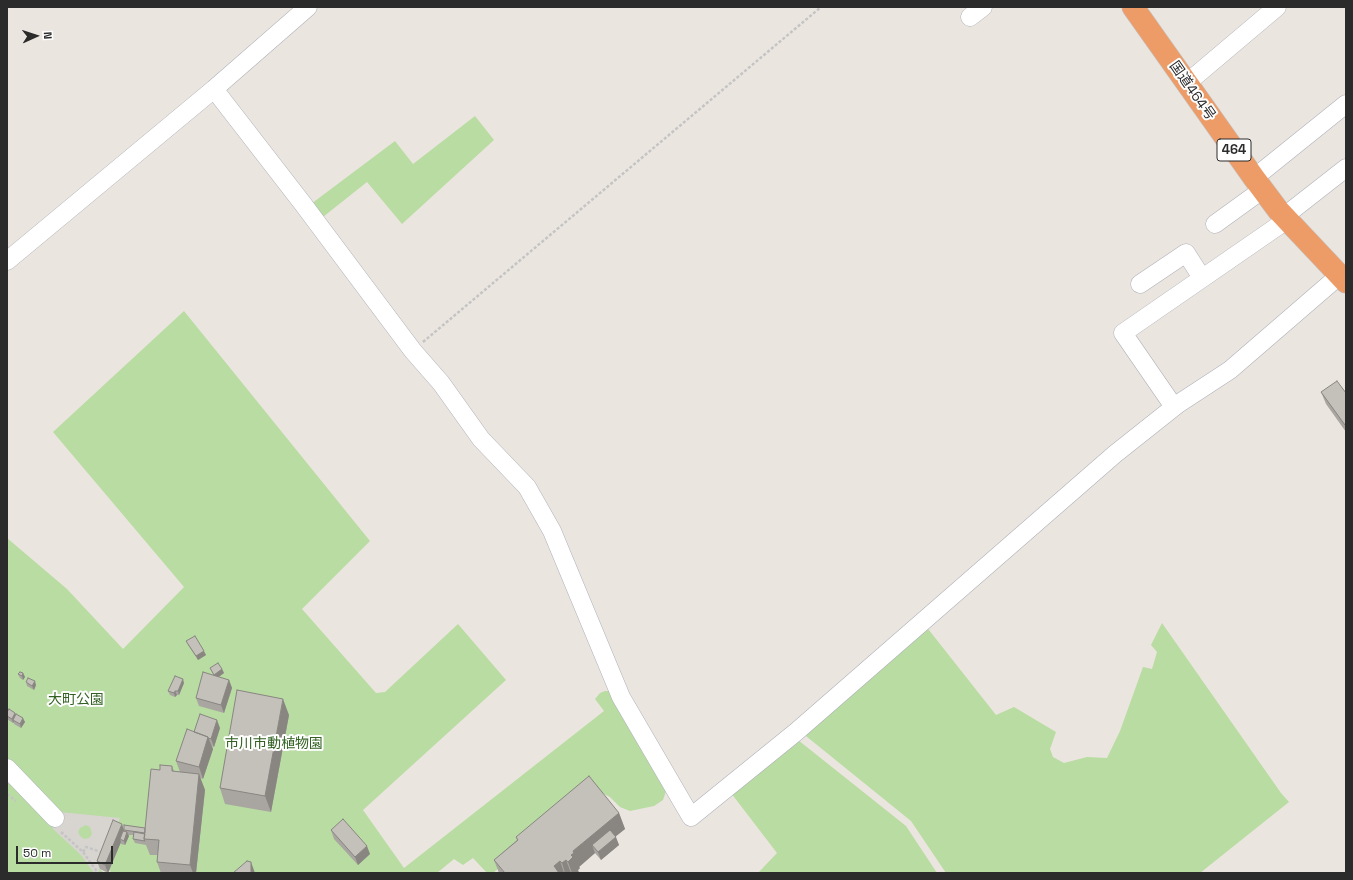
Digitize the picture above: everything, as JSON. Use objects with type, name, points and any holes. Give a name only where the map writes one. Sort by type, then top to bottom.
[{"type":"highway","name":"国道464号","points":[[1134,7],[1258,184],[1286,219],[1343,279]]},
{"type":"street","points":[[7,261],[214,89],[308,7]]},
{"type":"street","points":[[1187,83],[1277,7]]},
{"type":"street","points":[[214,89],[304,204],[413,351],[441,383],[481,439],[527,487],[552,531],[620,697],[692,817],[796,732],[1115,454],[1174,407],[1230,370],[1343,279]]},
{"type":"street","points":[[1215,224],[1346,104]]},
{"type":"street","points":[[1174,407],[1123,333],[1286,219],[1291,211],[1346,168]]},
{"type":"street","points":[[1140,284],[1186,253],[1202,278]]},
{"type":"street","points":[[7,768],[55,818]]},
{"type":"path","points":[[413,351],[821,7]]},
{"type":"path","points":[[83,852],[86,847],[106,853]]},
{"type":"green space","points":[[475,116],[494,140],[402,224],[367,182],[323,217],[311,204],[395,141],[413,164]]},
{"type":"green space","name":"市川市動植物園","points":[[184,311],[370,541],[302,609],[376,693],[385,692],[458,624],[506,680],[363,810],[404,868],[604,711],[595,699],[600,693],[605,691],[611,691],[667,788],[663,800],[654,806],[630,811],[620,807],[610,797],[594,789],[493,873],[487,873],[473,858],[463,865],[454,859],[437,873],[112,873],[102,863],[100,869],[104,873],[7,873],[7,538],[67,589],[123,649],[184,587],[53,432]]},
{"type":"green space","points":[[1162,623],[1281,793],[1289,802],[1200,873],[946,873],[911,821],[801,732],[925,625],[996,715],[1014,707],[1056,732],[1050,749],[1053,757],[1064,763],[1087,757],[1107,758],[1120,731],[1143,667],[1152,669],[1157,652],[1151,645]]},
{"type":"green space","points":[[798,740],[906,826],[937,873],[758,873],[777,853],[731,793]]},
{"type":"shaded area","points":[[60,812],[120,818],[98,873],[94,873],[81,855],[53,829],[51,822]],"holes":[[[86,825],[90,827],[92,834],[89,838],[84,839],[80,836],[78,832],[80,828]]]},
{"type":"building","points":[[1337,381],[1346,393],[1345,425],[1321,392]]},
{"type":"building","points":[[195,636],[204,651],[196,656],[186,641]]},
{"type":"building","points":[[218,663],[222,669],[214,675],[210,668]]},
{"type":"building","points":[[20,672],[23,673],[22,676],[18,674]]},
{"type":"building","points":[[203,672],[229,680],[221,705],[196,698]]},
{"type":"building","points":[[175,676],[183,679],[178,691],[175,691],[174,693],[168,691]]},
{"type":"building","points":[[28,678],[35,681],[32,686],[26,682]]},
{"type":"building","points":[[237,690],[283,699],[265,796],[220,788]]},
{"type":"building","points":[[9,709],[15,713],[12,719],[7,716]]},
{"type":"building","points":[[16,714],[23,718],[20,724],[13,720]]},
{"type":"building","points":[[200,714],[217,720],[211,739],[194,732]]},
{"type":"building","points":[[187,729],[208,737],[199,767],[176,761]]},
{"type":"building","points":[[160,765],[172,766],[172,771],[199,774],[190,865],[157,862],[159,840],[144,839],[151,769],[160,770]]},
{"type":"building","points":[[589,776],[619,813],[573,851],[574,853],[571,855],[573,857],[568,862],[566,860],[562,863],[560,861],[554,866],[559,873],[505,873],[494,860],[518,840],[516,837]]},
{"type":"building","points":[[343,819],[367,846],[355,857],[331,830]]},
{"type":"building","points":[[113,820],[122,824],[105,865],[97,861]]},
{"type":"building","points":[[124,825],[145,828],[145,833],[124,830]]},
{"type":"building","points":[[610,830],[616,837],[598,852],[592,845]]},
{"type":"building","points":[[123,831],[127,832],[124,841],[120,839]]},
{"type":"building","points":[[134,832],[145,834],[145,841],[133,839]]},
{"type":"building","points":[[247,861],[251,862],[251,873],[233,873]]},
{"type":"park label","name":"大町公園","points":[[76,700]]}]
